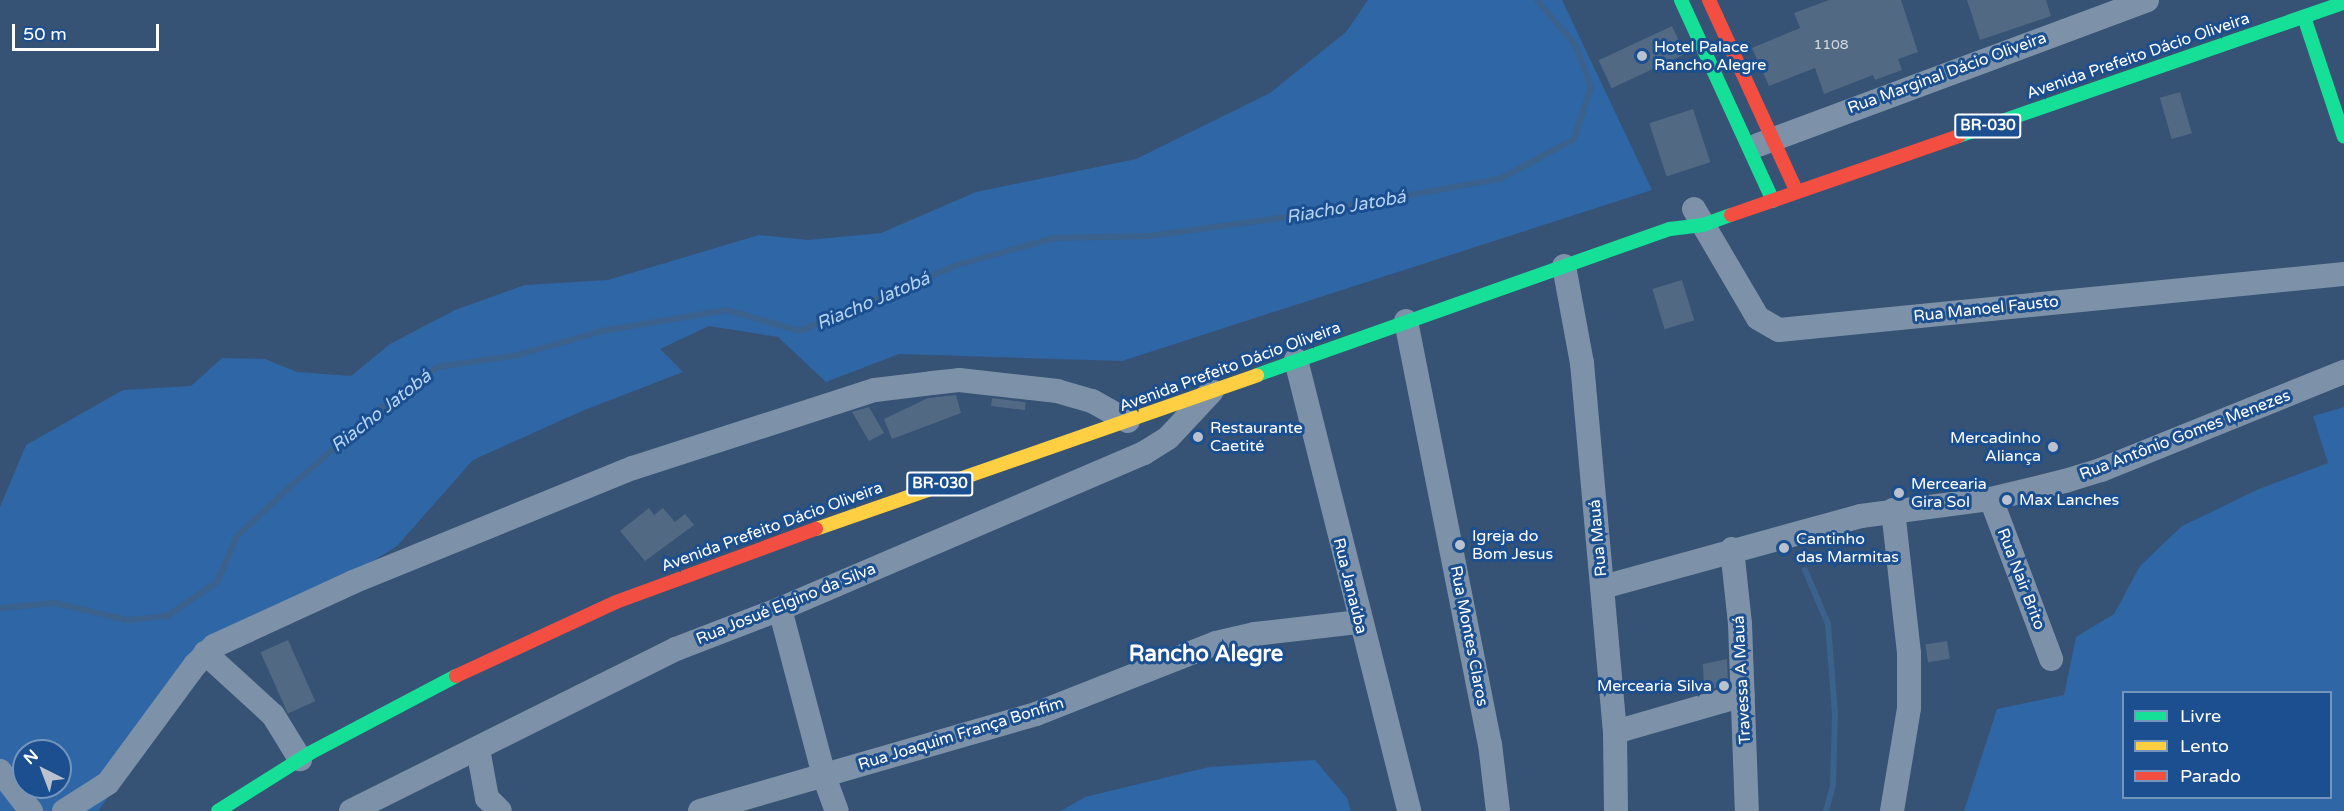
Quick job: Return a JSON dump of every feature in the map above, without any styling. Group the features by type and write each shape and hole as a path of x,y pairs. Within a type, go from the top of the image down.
{"main road":[{"path":"1681,0 1773,201"},
{"path":"1709,0 1771,140 1794,173 1797,192"},
{"name":"Avenida Prefeito Dácio Oliveira","path":"218,811 300,759 407,699 616,602 902,497 1128,421 1670,229 1701,213 1773,201 2344,3"},
{"path":"2304,17 2344,137"},
{"path":"1747,190 1794,173"}],"street":[{"name":"Rua Marginal Dácio Oliveira","path":"1749,148 2147,0"},
{"name":"Rua Manoel Fausto","path":"1701,213 1758,318 1779,330 2344,274"},
{"name":"Rua Mauá","path":"1564,266 1582,363 1615,732 1616,811"},
{"name":"Rua Montes Claros","path":"1406,321 1490,744 1498,811"},
{"name":"Rua Janaúba","path":"1296,360 1359,622 1409,811"},
{"name":"Rua Antônio Gomes Menezes","path":"1603,586 1732,549 1893,510 1991,499 2101,470 2344,372"},
{"path":"64,811 108,783 205,652 352,582 536,505 633,468 875,390 959,380 1057,391 1092,401 1128,421"},
{"name":"Rua Josué Elgino da Silva","path":"351,811 676,649 780,609 1144,453 1168,438 1213,389"},
{"name":"Rua Nair Brito","path":"1991,499 2051,658"},
{"path":"1892,811 1908,719 1909,653 1893,510"},
{"name":"Travessa A Mauá","path":"1732,549 1743,695 1747,811"},
{"path":"780,609 824,776 837,811"},
{"name":"Rua Joaquim França Bonfim","path":"700,811 1036,714 1216,643 1255,634 1359,622"},
{"path":"205,652 273,715 300,759"},
{"path":"1615,732 1743,695"},
{"path":"478,749 487,798 500,811"},
{"path":"0,771 31,811"}],"shaded area":[{"path":"1368,0 1562,0 1652,190 1122,361 899,354 826,382 778,337 709,326 660,349 683,372 582,411 473,460 397,546 200,669 98,811 0,811 0,507 26,445 123,390 191,386 222,358 265,359 297,372 351,376 390,344 455,310 525,285 608,280 759,235 808,240 881,233 976,192 1136,159 1270,93 1346,32"},
{"path":"2344,407 2344,811 1964,811 1997,709 2064,695 2076,637 2114,614 2140,566 2182,526 2259,489 2328,463 2313,416"},
{"path":"1315,760 1347,798 1351,811 1061,811 1085,797 1209,767"}],"building":[{"path":"1829,0 1901,0 1918,52 1898,59 1902,70 1875,80 1873,75 1824,94 1815,68 1769,86 1752,48 1800,28 1794,13"},
{"path":"1967,0 2046,0 2051,16 1980,40"},
{"path":"1672,26 1685,54 1612,88 1599,60"},
{"path":"2180,92 2192,133 2172,139 2160,98"},
{"path":"1693,109 1710,162 1667,176 1649,123"},
{"path":"1682,280 1694,320 1665,329 1652,289"},
{"path":"956,395 961,413 892,439 884,419 928,398"},
{"path":"992,398 1026,402 1025,410 991,406"},
{"path":"869,407 884,433 869,441 852,412"},
{"path":"649,508 654,515 663,508 675,522 685,514 694,525 645,561 620,531"},
{"path":"288,640 315,701 288,713 261,652"},
{"path":"1947,641 1950,659 1928,662 1925,644"},
{"path":"1727,659 1728,684 1704,691 1703,664"}],"waterway":[{"name":"Riacho Jatobá","path":"0,608 55,603 127,620 167,616 217,582 237,536 292,485 372,415 437,367 518,355 602,331 727,310 800,331 957,265 1054,238 1150,236 1280,218 1500,179 1574,139 1591,87 1576,46 1537,0"},
{"path":"1805,570 1828,624 1835,713 1833,785 1826,811"}],"traffic: fast":[{"path":"1681,0 1773,201"},
{"path":"1959,136 2344,3"},
{"path":"2304,17 2344,137"},
{"path":"1257,375 1670,229 1703,225 1731,215"},
{"path":"218,811 310,753 456,676"}],"traffic: slow":[{"path":"816,529 1257,375"}],"traffic: jam":[{"path":"1709,0 1797,192"},
{"path":"1731,215 1959,136"},
{"path":"456,676 616,602 816,529"}],"place":[{"name":"Hotel Palace Rancho Alegre","path":"1642,56"},
{"name":"Restaurante Caetité","path":"1198,437"},
{"name":"Mercadinho Aliança","path":"2053,447"},
{"name":"Mercearia Gira Sol","path":"1899,493"},
{"name":"Max Lanches","path":"2007,500"},
{"name":"Igreja do Bom Jesus","path":"1460,545"},
{"name":"Cantinho das Marmitas","path":"1784,548"},
{"name":"Mercearia Silva","path":"1724,686"}],"district":[{"name":"Rancho Alegre","path":"1206,655"}]}
